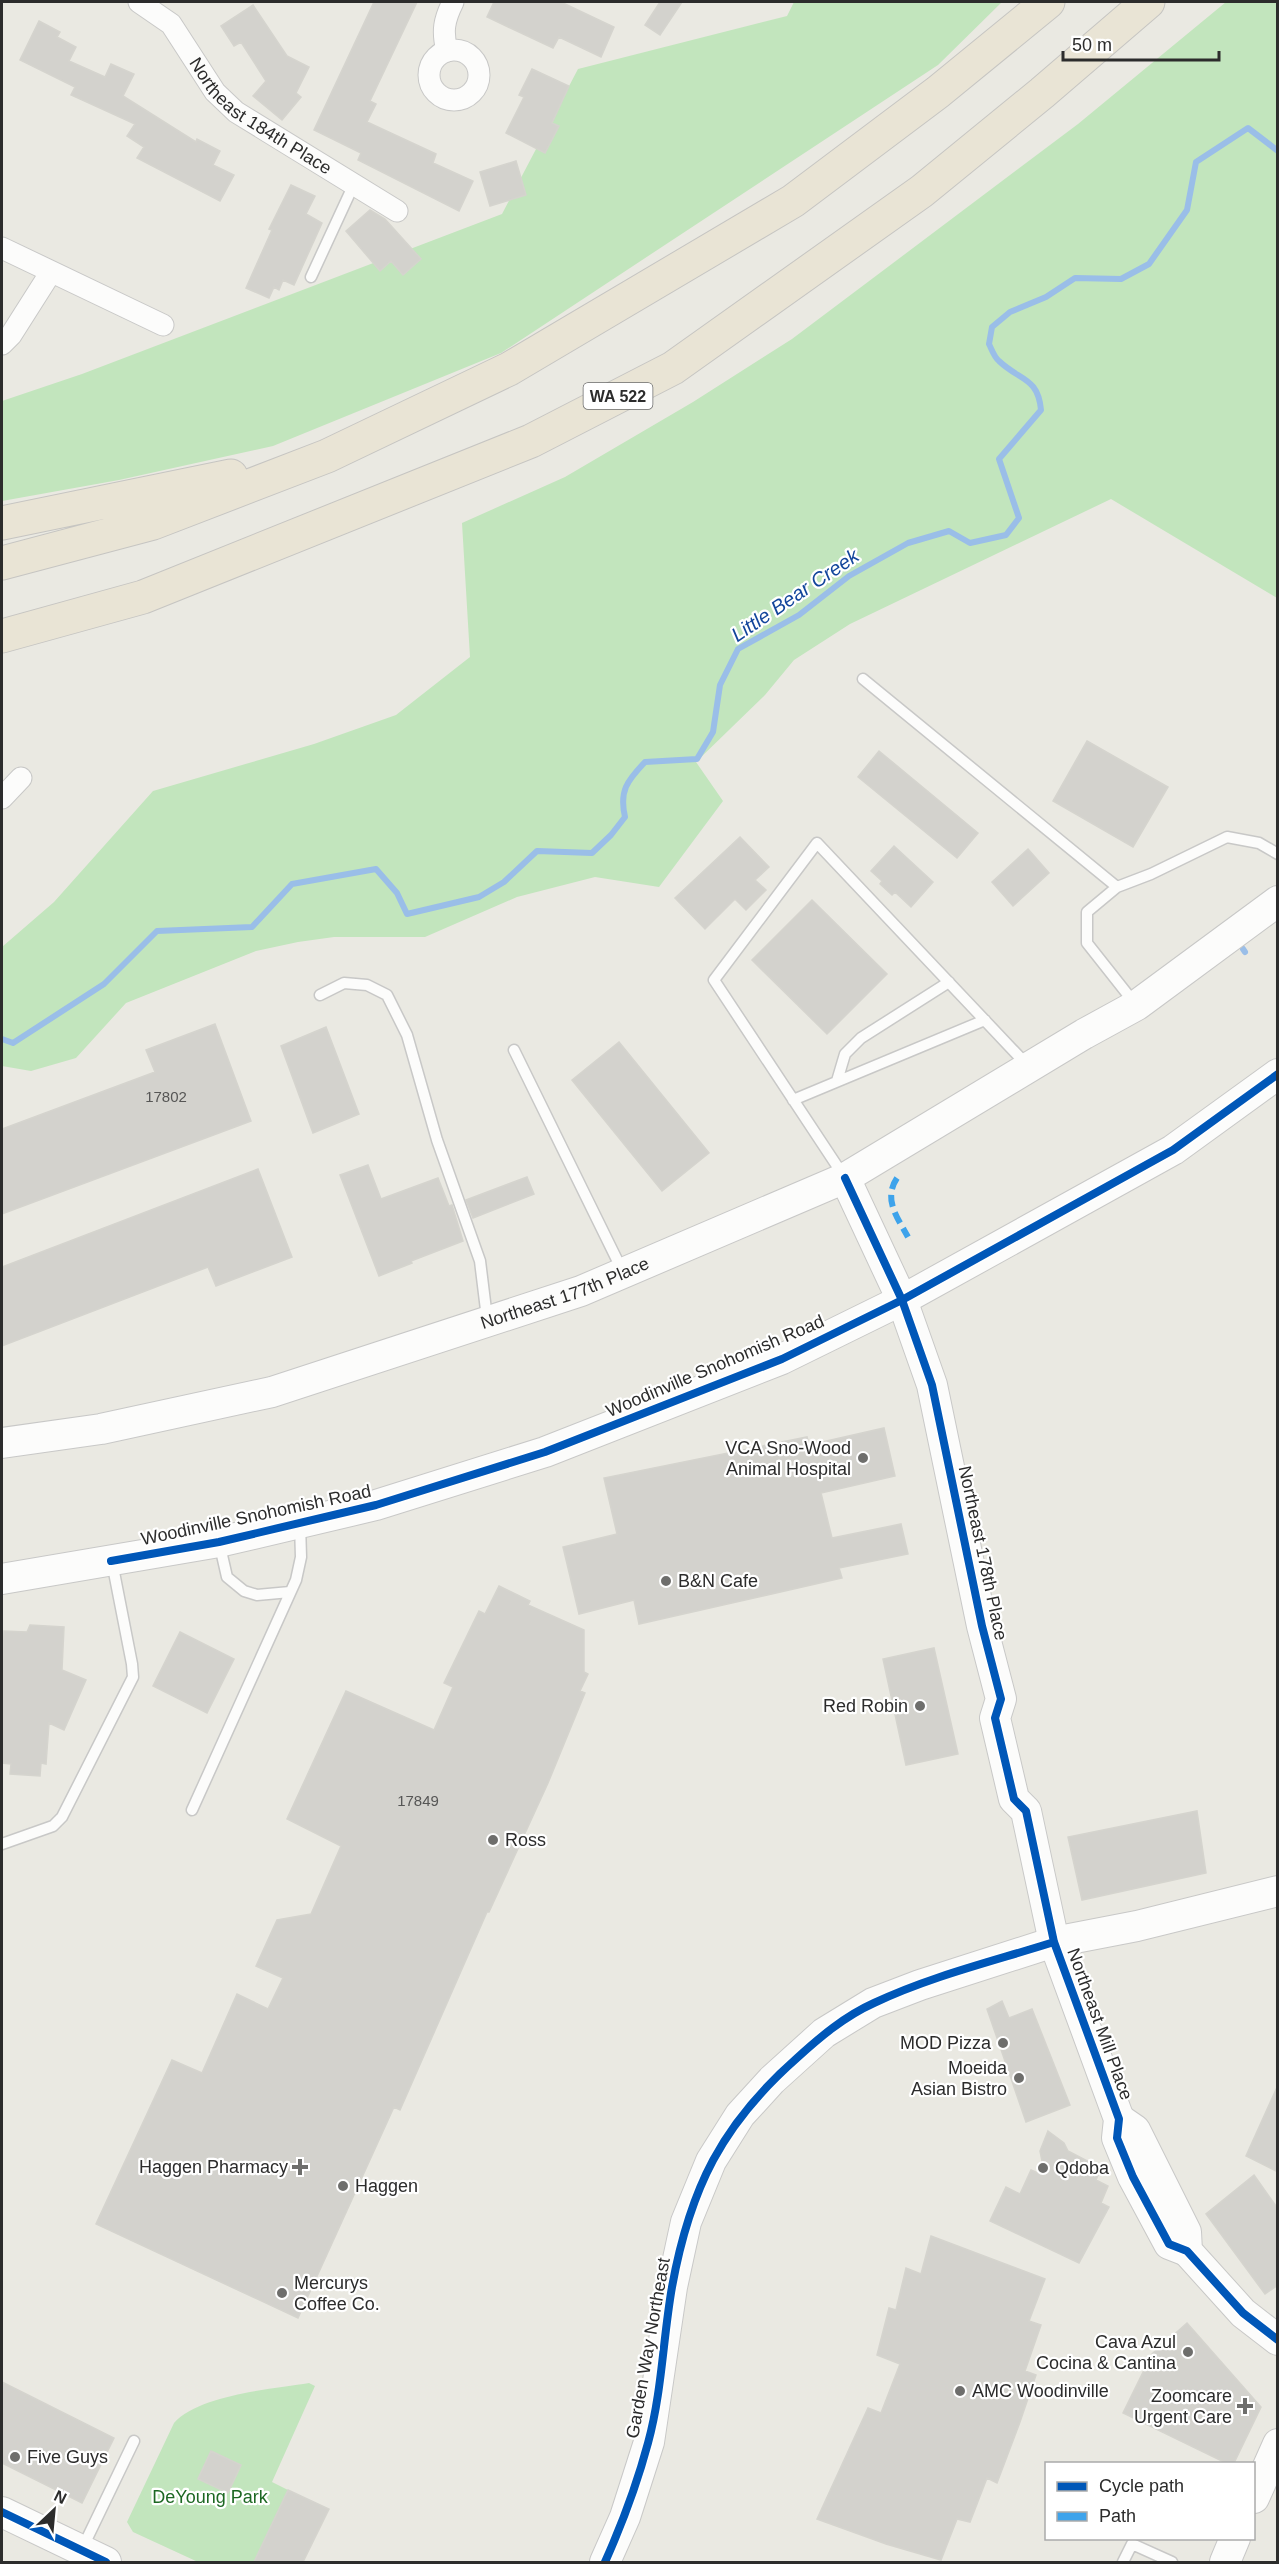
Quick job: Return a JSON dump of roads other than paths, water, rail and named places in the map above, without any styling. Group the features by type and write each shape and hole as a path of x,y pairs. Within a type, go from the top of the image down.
{"highway":[{"path":"2,563 153,523 327,456 509,369 793,201 938,92 1048,2"},
{"name":"WA 522","path":"2,636 143,597 531,441 673,368 922,191 1042,93 1148,2"},
{"path":"2,523 327,456"}],"street":[{"name":"Northeast 184th Place","path":"139,2 171,24 215,92 236,112 397,211"},
{"path":"447,51 443,34 444,20 453,2"},
{"path":"2,248 163,325"},
{"path":"2,344 11,334 51,272"},
{"path":"2,795 21,778"},
{"name":"Northeast 177th Place","path":"2,1443 102,1429 272,1392 581,1291 624,1273 845,1178 1084,1034 1137,1005 1278,901"},
{"name":"Woodinville Snohomish Road","path":"2,1579 219,1542 376,1505 545,1452 782,1359 902,1300 1173,1150 1278,1074"},
{"name":"Northeast 178th Place","path":"845,1178 902,1300 932,1385 975,1596 1001,1699 995,1718 1014,1799 1026,1811 1054,1942"},
{"name":"Garden Way Northeast","path":"606,2562 625,2517 648,2442 672,2287 686,2223 711,2161 740,2115 772,2080 824,2033 873,2003 920,1985 1054,1942 1137,1926 1278,1891"},
{"name":"Northeast Mill Place","path":"1054,1942 1119,2119 1117,2138 1133,2177 1169,2244 1187,2251 1243,2313 1278,2340"},
{"path":"1255,2496 1276,2451"},
{"path":"2,2512 94,2556"},
{"path":"1225,2562 1234,2540"}],"lane":[{"path":"311,277 354,184"},
{"path":"862,680 1117,887"},
{"path":"1137,1005 1087,943 1087,912 1117,887 1151,874 1227,837 1259,843 1278,854"},
{"path":"845,1178 714,980 817,843 1029,1067"},
{"path":"837,1081 845,1054 861,1038 949,982"},
{"path":"320,995 344,983 368,985 387,995 407,1035 437,1140 480,1261 488,1322"},
{"path":"793,1100 985,1020"},
{"path":"514,1050 624,1273"},
{"path":"192,1810 290,1592 301,1557 300,1524"},
{"path":"219,1542 227,1577 244,1591 257,1595 290,1592"},
{"path":"2,1844 53,1826 62,1817 133,1677 111,1561"},
{"path":"94,2556 134,2441"},
{"path":"1124,2562 1132,2544 1172,2562"}],"waterway":[{"name":"Little Bear Creek","path":"2,1039 13,1043 104,984 157,931 252,927 292,884 376,869 397,893 407,914 479,897 504,882 537,851 592,853 611,835 625,817 623,800 626,787 645,762 697,759 713,732 720,685 738,649 799,615 849,576 908,543 949,531 970,543 1006,535 1019,518 999,459 1041,410 1039,399 1032,385 994,355 989,344 992,327 1010,312 1046,297 1075,278 1121,279 1149,264 1187,210 1196,162 1248,128 1278,151"}],"place":[{"name":"VCA Sno-Wood Animal Hospital","path":"863,1458"},
{"name":"B&N Cafe","path":"666,1581"},
{"name":"Red Robin","path":"920,1706"},
{"name":"Ross","path":"493,1840"},
{"name":"MOD Pizza","path":"1003,2043"},
{"name":"Moeida Asian Bistro","path":"1019,2078"},
{"name":"Haggen Pharmacy","path":"300,2167"},
{"name":"Qdoba","path":"1043,2168"},
{"name":"Haggen","path":"343,2186"},
{"name":"Mercurys Coffee Co.","path":"282,2293"},
{"name":"Cava Azul Cocina & Cantina","path":"1188,2352"},
{"name":"AMC Woodinville","path":"960,2391"},
{"name":"Zoomcare Urgent Care","path":"1245,2406"},
{"name":"Five Guys","path":"15,2457"}],"park label":[{"name":"DeYoung Park","path":"210,2497"}]}
